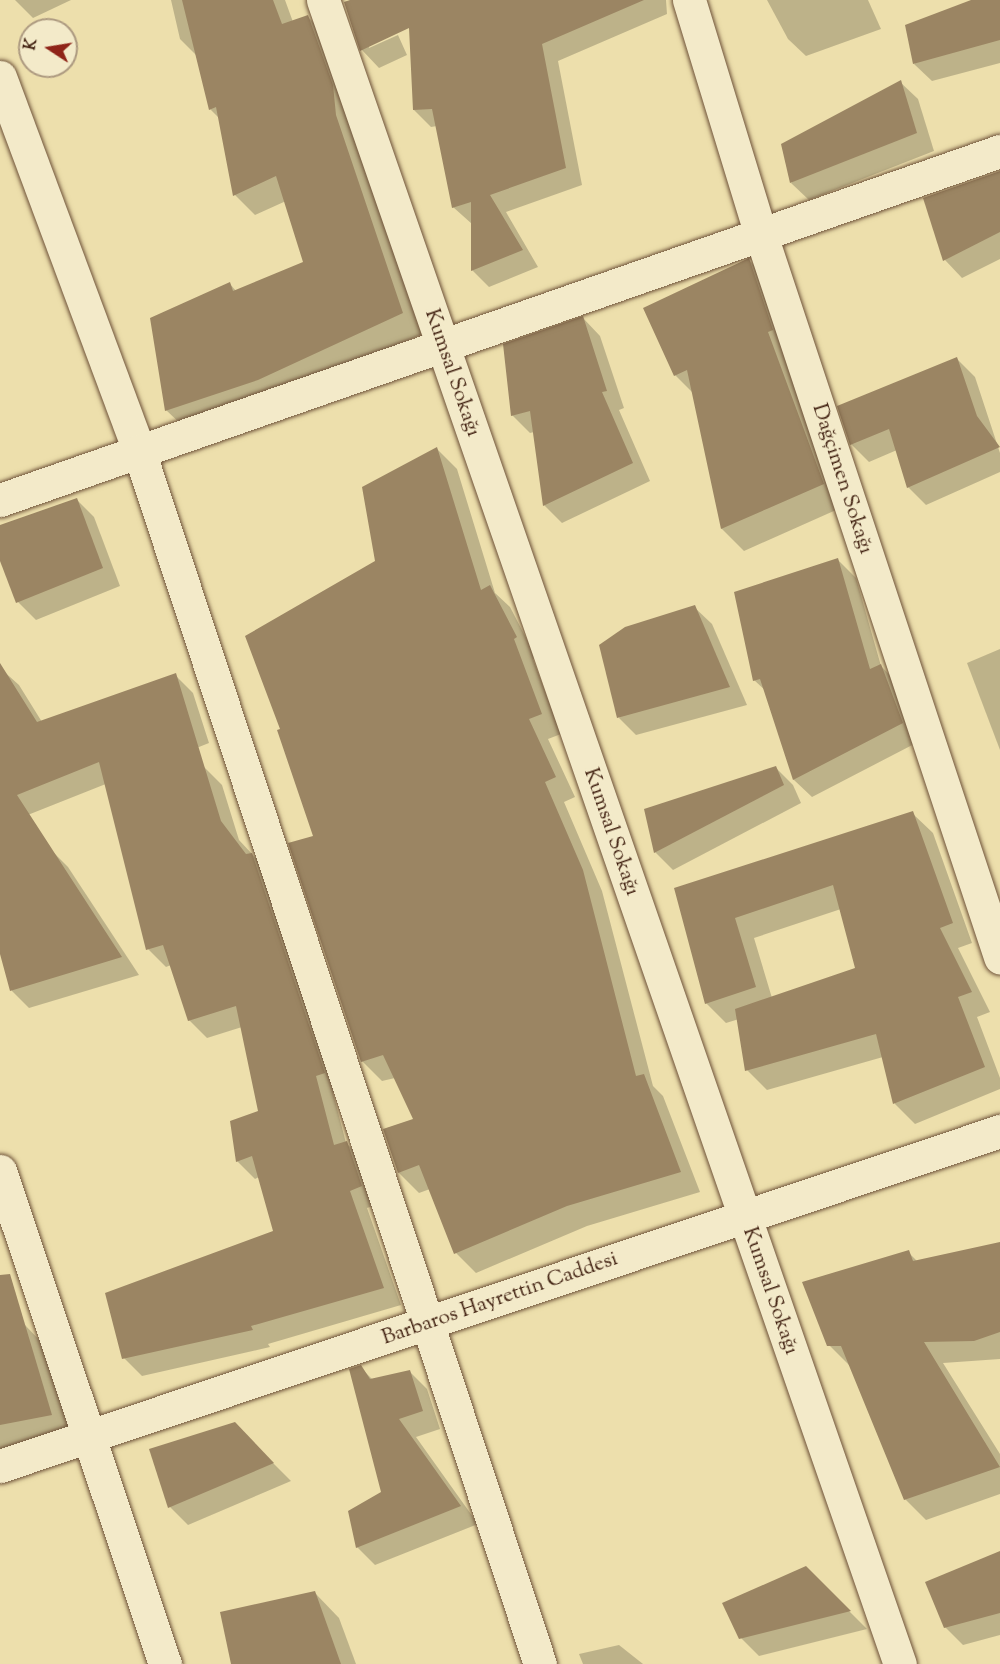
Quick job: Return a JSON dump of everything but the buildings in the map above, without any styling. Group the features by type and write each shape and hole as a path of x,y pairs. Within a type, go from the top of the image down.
{"street":[{"name":"Kumsal Sokağı","path":"324,0 900,1664"},
{"name":"Dağçimen Sokağı","path":"688,0 761,235 1000,957"},
{"path":"0,77 139,452 540,1664"},
{"path":"0,500 1000,151"},
{"name":"Barbaros Hayrettin Caddesi","path":"0,1466 1000,1131"},
{"path":"0,1171 165,1664"}]}
